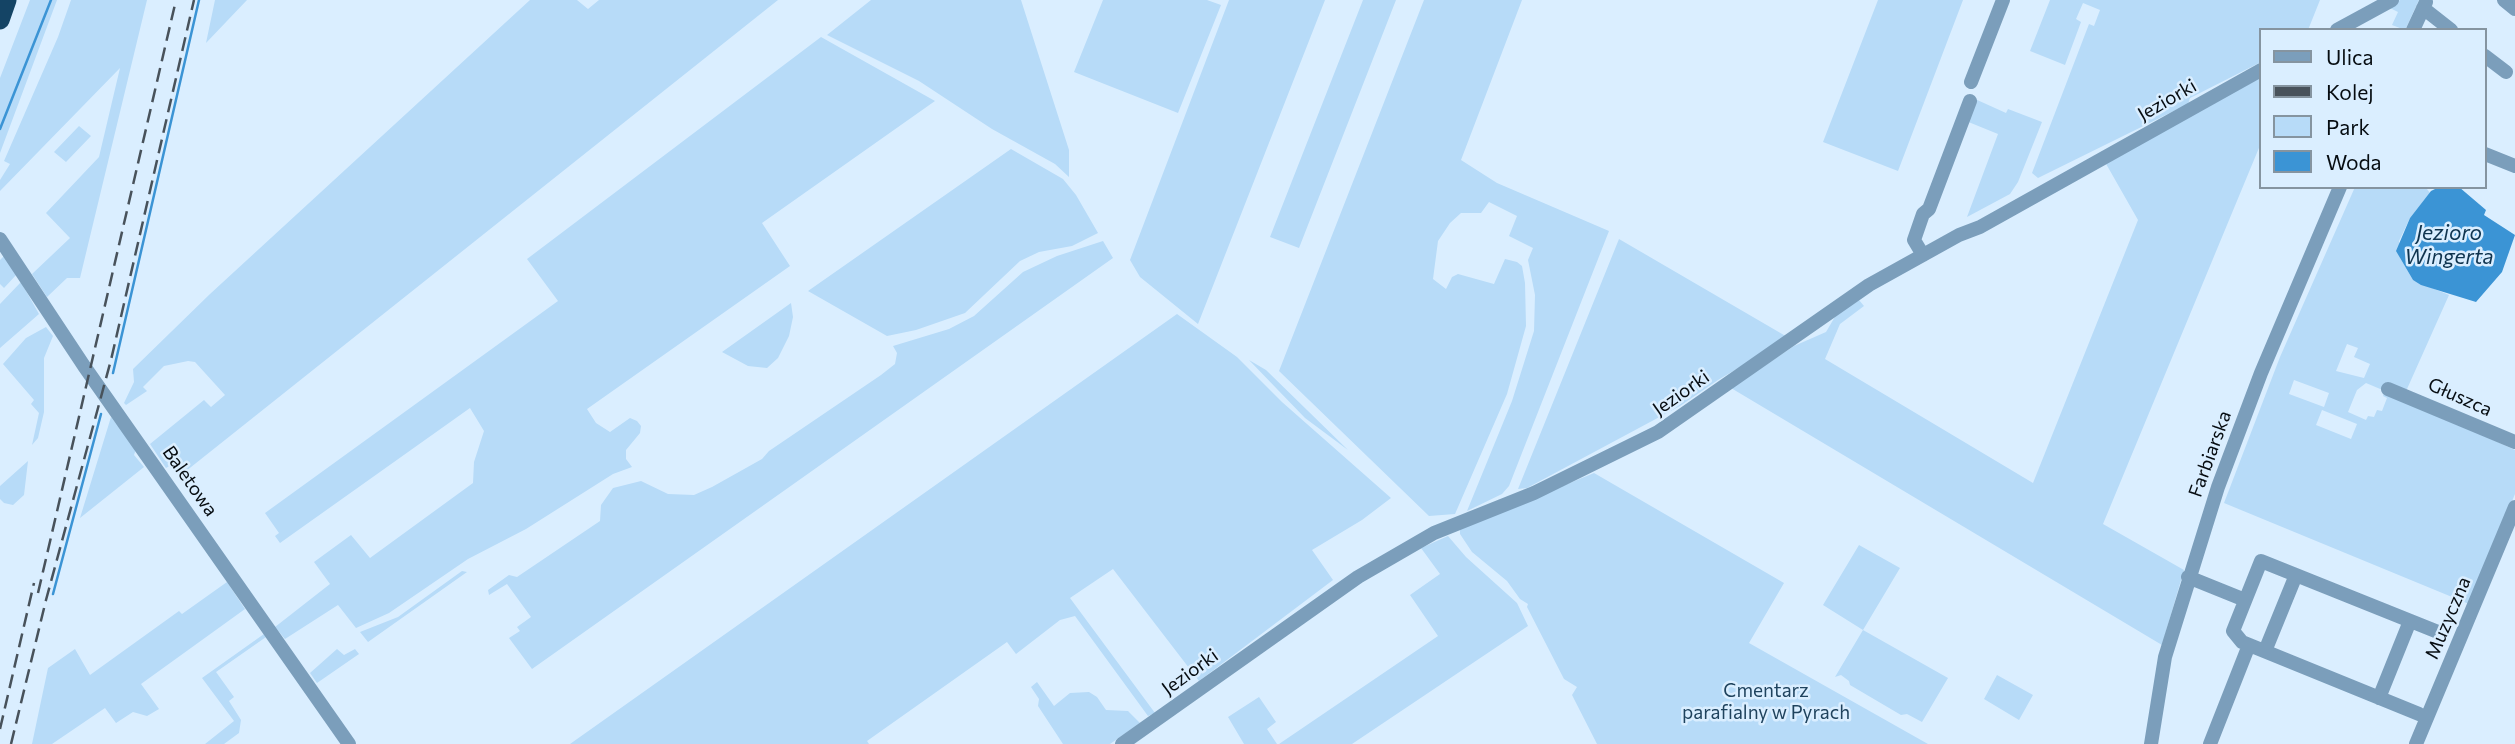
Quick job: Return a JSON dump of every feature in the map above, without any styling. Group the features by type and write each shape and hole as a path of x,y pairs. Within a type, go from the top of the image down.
{"highway":[{"path":"0,20 8,0"}],"street":[{"path":"1971,82 2003,0"},
{"path":"2341,28 2392,0"},
{"path":"2504,0 2515,9"},
{"path":"2414,28 2425,4 2449,28"},
{"path":"2487,58 2506,72"},
{"name":"Jeziorki","path":"1122,744 1358,577 1434,533 1534,493 1658,432 1856,293 2260,71"},
{"path":"1923,255 1914,240 1923,214 1929,209 1970,101"},
{"path":"2487,155 2515,166"},
{"name":"Farbiarska","path":"2151,744 2165,657 2188,577 2261,373 2339,189"},
{"name":"Baletowa","path":"0,239 84,366 349,744"},
{"name":"Głuszca","path":"2388,389 2515,442"},
{"name":"Muzyczna","path":"2416,744 2515,507"},
{"path":"2419,714 2249,645 2236,638 2233,631 2262,561 2438,632"},
{"path":"2265,651 2296,575"},
{"path":"2188,577 2245,600"},
{"path":"2379,698 2410,621"},
{"path":"2210,744 2249,645"}],"green space":[{"path":"30,0 57,0 0,153 0,78"},
{"path":"71,0 147,0 80,278 67,278 47,297 32,274 70,238 46,213 99,157 120,68 0,191 0,180 10,164 4,161 58,37"},
{"path":"215,0 247,0 206,43"},
{"path":"530,0 577,0 588,9 599,0 778,0 181,475 173,464 166,468 150,444 204,400 211,407 225,395 195,362 188,361 164,366 143,387 147,391 126,405 124,403 134,382 133,369 210,294"},
{"path":"871,0 1021,0 1069,150 1069,177 1055,164 992,129 919,81 827,35"},
{"path":"1103,0 1207,0 1221,5 1178,113 1074,72"},
{"path":"1229,0 1325,0 1198,324 1140,277 1130,260"},
{"path":"1363,0 1396,0 1299,248 1270,237"},
{"path":"1424,0 1522,0 1461,160 1497,183 1609,231 1509,486 1502,494 1467,511 1512,401 1534,331 1535,295 1528,260 1533,248 1509,236 1517,216 1489,202 1481,213 1461,213 1450,223 1438,241 1433,279 1446,289 1452,277 1458,274 1494,284 1505,259 1522,266 1526,326 1507,394 1455,514 1429,516 1279,371"},
{"path":"1878,0 1963,0 1898,171 1823,142"},
{"path":"2050,0 2320,0 2309,28 2260,28 2260,63 2190,98 2188,104 2038,178 2032,173 2089,24 2094,26 2100,10 2083,3 2076,19 2081,22 2065,65 2030,51"},
{"path":"2400,0 2419,0 2406,28 2392,25 2398,12 2388,7"},
{"path":"821,37 935,101 762,223 790,266 587,409 596,423 610,432 630,418 641,426 640,433 626,450 626,459 632,467 613,474 526,529 468,559 389,613 356,628 338,605 285,639 275,627 330,584 314,562 351,535 370,558 473,483 474,462 484,431 470,408 280,543 275,536 279,533 265,513 558,301 527,259"},
{"path":"2260,77 2260,145 2103,524 2184,570 2162,645 1731,388 1794,346 1826,332 1836,315 1859,300 1864,306 1840,324 1825,359 2033,483 2138,220 2105,162"},
{"path":"1975,99 2006,113 2008,109 2042,122 2018,182 2010,194 1967,217 1998,134 1966,121"},
{"path":"79,126 91,136 66,162 54,152"},
{"path":"1011,149 1063,179 1076,195 1098,233 1072,246 1039,252 1020,261 965,313 916,330 887,336 808,291"},
{"path":"2354,189 2427,189 2430,193 2410,218 2399,241 2400,258 2413,280 2449,295 2407,389 2387,391 2515,450 2515,494 2469,604 2224,503 2280,357","holes":["2347,344 2358,348 2354,357 2370,364 2364,378 2336,371","2294,380 2329,393 2324,407 2289,394","2366,383 2385,391 2383,396 2387,398 2382,411 2377,410 2374,417 2368,416 2366,420 2348,412 2357,390","2322,410 2357,424 2351,439 2316,425"]},
{"path":"1619,239 1789,338 1680,406 1527,488 1518,489"},
{"path":"1103,241 1113,258 532,669 509,638 520,631 517,627 531,617 507,584 489,595 488,590 509,575 517,577 600,521 601,505 613,488 641,481 668,494 694,495 712,487 762,459 769,451 881,375 895,364 897,353 893,346 949,329 974,316 1023,272 1057,256"},
{"path":"4,256 17,274 4,288 0,284 0,260"},
{"path":"21,282 39,314 0,348 0,304"},
{"path":"791,303 793,317 789,336 778,358 767,368 748,366 722,352"},
{"path":"1177,314 1237,357 1282,402 1391,498 1362,520 1312,550 1333,580 1199,681 1113,569 1070,598 1155,713 1148,716 1075,616 1060,620 1016,654 1007,642 867,741 869,744 570,744"},
{"path":"46,327 53,336 44,358 44,412 38,438 32,445 39,413 31,404 34,400 3,364 26,338"},
{"path":"1249,360 1266,370 1348,450 1305,418"},
{"path":"111,417 136,449 134,455 144,467 80,518"},
{"path":"28,461 24,495 13,505 4,503 0,499 0,486"},
{"name":"Cmentarz parafialny w Pyrach","path":"1594,473 1784,583 1749,643 1928,744 1597,744 1572,695 1577,687 1564,679 1527,607 1528,604 1520,599 1507,581 1472,552 1460,534 1460,528"},
{"path":"1448,536 1466,557 1517,603 1528,626 1352,744 1279,744 1438,636 1410,595 1440,574 1421,548"},
{"path":"1859,545 1900,568 1863,630 1823,605"},
{"path":"462,571 467,572 368,642 360,632 398,617"},
{"path":"227,582 245,609 141,684 159,709 147,716 133,712 116,723 105,708 52,744 32,744 48,668 75,649 90,675 179,611 182,614"},
{"path":"1863,630 1948,678 1922,722 1907,714 1901,715 1850,685 1841,675 1835,677"},
{"path":"264,634 266,637 216,672 234,697 229,701 241,720 239,733 224,744 205,744 234,721 202,678"},
{"path":"337,649 344,655 355,649 359,654 317,683 310,673"},
{"path":"1997,675 2033,695 2019,720 1984,699"},
{"path":"1037,682 1054,706 1070,693 1089,692 1097,697 1106,710 1128,711 1140,723 1110,744 1063,744 1038,706 1039,699 1031,687"},
{"path":"1259,697 1276,722 1267,729 1277,744 1244,744 1228,717"}],"water":[{"name":"Jezioro Wingerta","path":"2461,189 2486,210 2484,215 2515,235 2502,272 2476,302 2413,280 2396,251 2410,218 2431,191"}],"waterway":[{"path":"0,129 51,0"},
{"path":"113,373 199,0"},
{"path":"53,594 101,414"}],"railway":[{"path":"38,593 176,0"},
{"path":"11,744 46,600 111,360 194,0"},
{"path":"0,729 34,583"}]}
